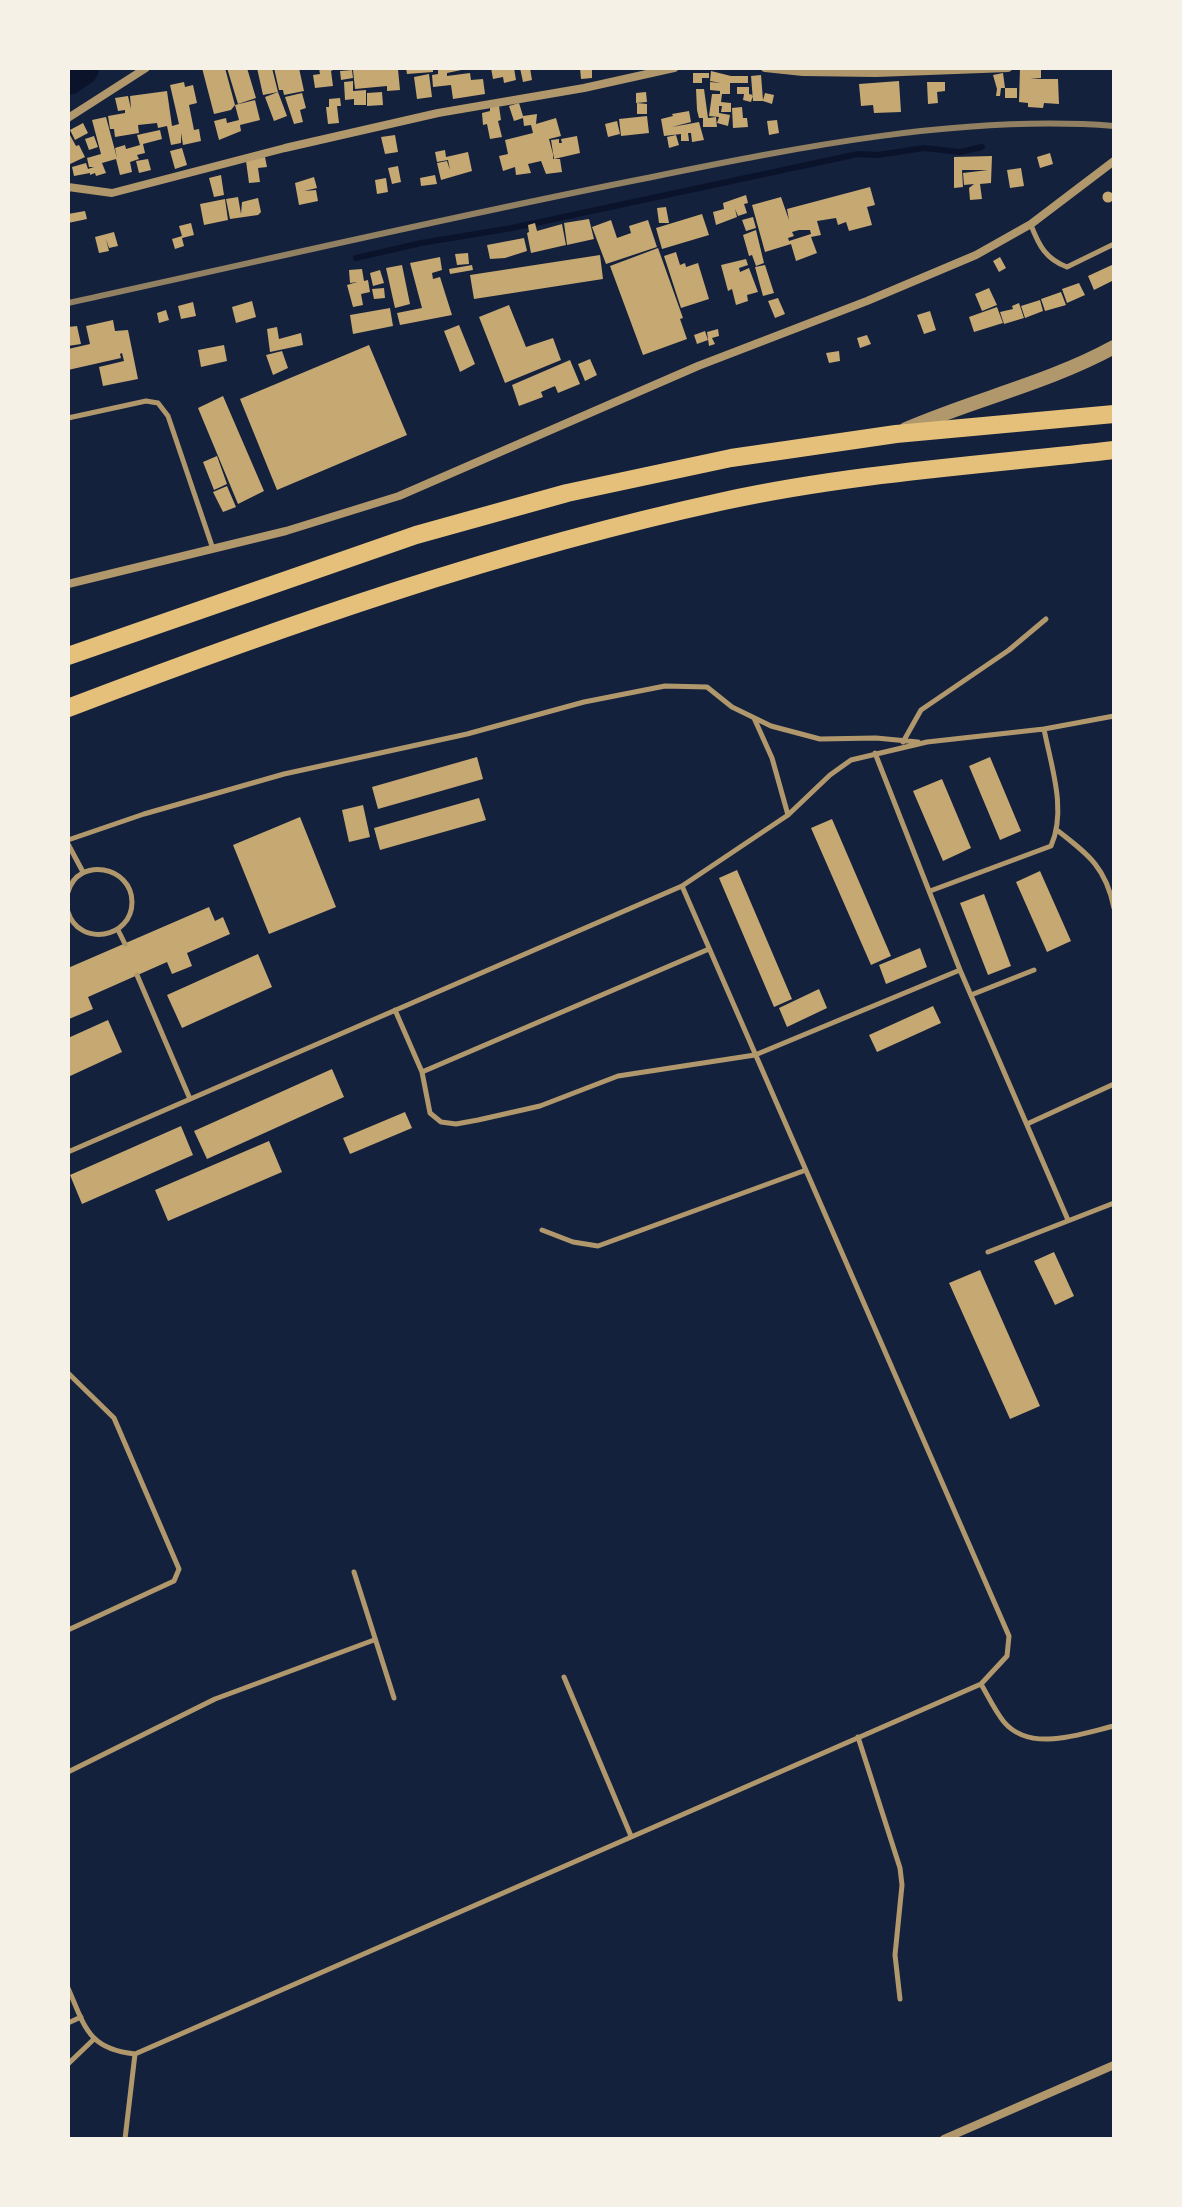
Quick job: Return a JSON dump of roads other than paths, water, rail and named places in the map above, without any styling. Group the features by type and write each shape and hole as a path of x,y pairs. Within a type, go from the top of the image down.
{"highway":[{"path":"68,656 416,535 567,493 731,458 896,434 1114,414"},
{"path":"68,708 245,640 431,578 590,533 727,500 915,469 1111,451"}],"street":[{"path":"68,118 146,68"},
{"path":"68,187 112,193 285,148 438,113 584,88 674,68"},
{"path":"765,68 876,73 1008,68"},
{"path":"68,584 213,550 399,496 698,366 976,255 1031,224 1114,161"},
{"path":"896,434 942,413 1063,372 1114,347"},
{"path":"944,2139 1114,2065"}],"lane":[{"path":"1031,224 1039,246 1054,262 1067,267 1114,244"},
{"path":"68,418 146,401 158,403 168,416 213,550"},
{"path":"903,742 921,710 1009,650 1046,619"},
{"path":"83,872 68,842 144,814 284,774 467,734 584,702 665,686 707,687 732,707 771,726 820,739 876,738 927,742"},
{"path":"68,1152 682,886 788,815 830,775 851,760 927,742 1044,729 1114,716"},
{"path":"754,718 772,758 788,815"},
{"path":"930,891 1051,846 1058,831 1060,815 1044,729"},
{"path":"875,753 960,970 1068,1220"},
{"path":"1058,831 1100,867 1110,888 1114,908"},
{"path":"68,892 70,885 83,872 97,868 111,871 123,879 131,891 133,905 128,919 118,930 101,936 84,933 70,920 68,912"},
{"path":"68,1988 87,2031 94,2039 112,2051 135,2054 981,1684 1007,1656 1009,1636 682,886"},
{"path":"118,930 125,944"},
{"path":"422,1072 709,949"},
{"path":"395,1010 422,1072 430,1113 441,1122 456,1124 540,1106 618,1076 755,1055 960,970"},
{"path":"971,995 1034,970"},
{"path":"137,975 190,1099"},
{"path":"1027,1124 1114,1084"},
{"path":"542,1230 573,1242 598,1246 806,1170"},
{"path":"988,1252 1114,1203"},
{"path":"68,1373 114,1418 179,1569 174,1581 68,1630"},
{"path":"354,1572 394,1698"},
{"path":"68,1772 215,1699 374,1640"},
{"path":"564,1677 631,1836"},
{"path":"981,1684 1005,1723 1019,1734 1059,1738 1114,1726"},
{"path":"858,1737 900,1868 902,1885 895,1955 900,1999"},
{"path":"68,2023 81,2017"},
{"path":"68,2064 94,2039"},
{"path":"125,2139 135,2054"}],"waterway":[{"path":"68,77 81,68"},
{"path":"356,258 858,154 877,155 924,148 960,152 982,147"}],"railway":[{"path":"68,303 502,208 820,145 938,129 998,125 1114,126"}]}
